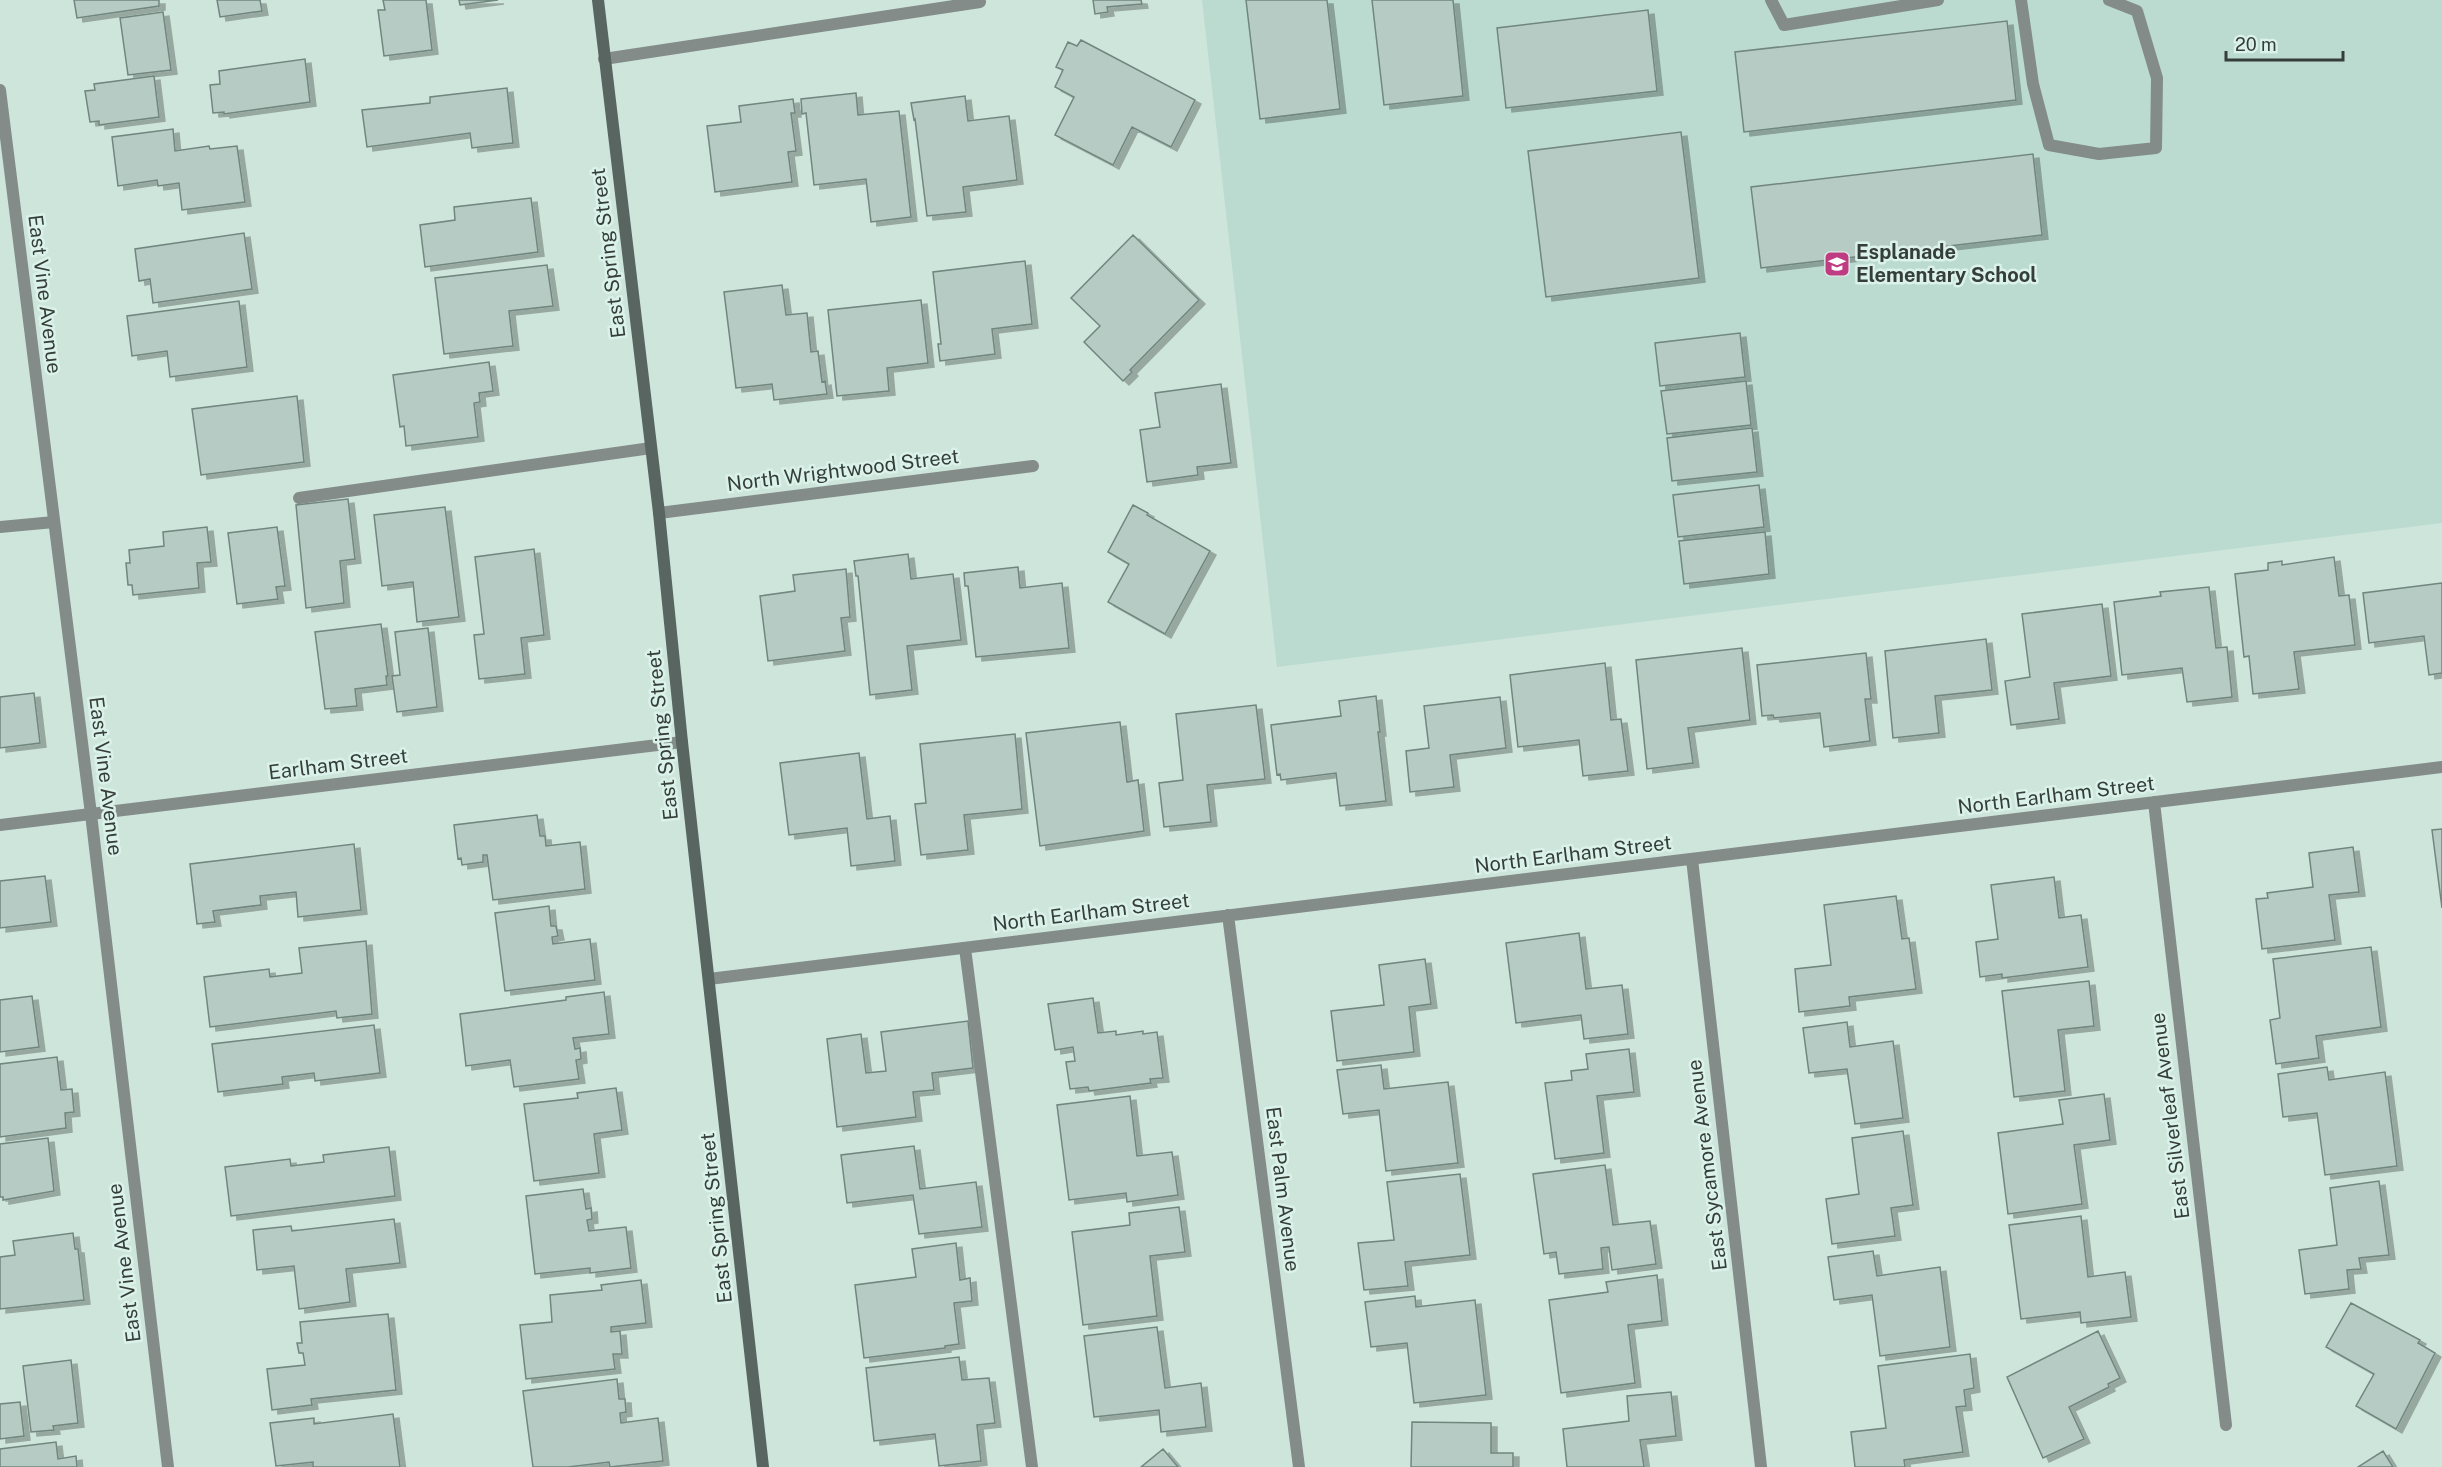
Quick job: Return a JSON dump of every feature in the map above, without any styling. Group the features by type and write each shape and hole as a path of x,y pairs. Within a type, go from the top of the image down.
{"street":[{"name":"East Spring Street","path":"598,0 659,513 682,742 763,1467"},
{"path":"1771,0 1784,25 1938,0"},
{"path":"2021,0 2033,84 2049,145 2099,154 2156,148 2157,78 2137,10 2109,0"},
{"path":"604,59 980,2"},
{"name":"East Vine Avenue","path":"0,90 91,814 168,1467"},
{"path":"299,498 651,448"},
{"name":"North Wrightwood Street","path":"659,513 1033,466"},
{"path":"0,527 54,522"},
{"name":"Earlham Street","path":"0,825 682,742"},
{"name":"North Earlham Street","path":"709,979 2442,767"},
{"name":"East Silverleaf Avenue","path":"2154,802 2226,1425"},
{"name":"East Sycamore Avenue","path":"1692,859 1761,1467"},
{"name":"East Palm Avenue","path":"1228,915 1299,1467"},
{"path":"964,948 1032,1467"}],"shaded area":[{"name":"Esplanade Elementary School","path":"1202,0 2442,0 2442,523 1277,667"}],"building":[{"path":"74,0 159,0 159,6 77,18"},
{"path":"217,0 260,0 262,11 220,17"},
{"path":"383,0 426,0 432,50 384,56 378,10 385,10"},
{"path":"459,0 498,0 460,5"},
{"path":"1093,0 1141,0 1142,4 1107,7 1108,12 1095,14"},
{"path":"1246,0 1327,0 1340,109 1260,119"},
{"path":"1372,0 1453,0 1463,96 1384,105"},
{"path":"1648,10 1657,91 1506,108 1497,28"},
{"path":"163,12 171,70 128,75 120,18"},
{"path":"2007,21 2016,100 1744,132 1735,52"},
{"path":"1081,40 1195,100 1171,147 1132,127 1113,165 1055,135 1074,97 1055,87 1063,70 1056,67 1068,42 1077,46"},
{"path":"305,59 310,102 224,114 224,112 213,113 210,85 220,84 219,71"},
{"path":"154,76 159,117 99,125 99,121 90,122 85,91 95,90 94,84"},
{"path":"507,88 513,143 472,148 470,133 367,147 362,110 430,103 430,97"},
{"path":"856,93 858,115 899,111 911,217 871,222 866,179 814,185 806,113 802,114 801,99"},
{"path":"965,96 968,121 1009,116 1017,180 963,187 966,212 927,216 911,103"},
{"path":"793,99 795,113 791,113 796,151 788,152 792,182 715,192 707,126 741,122 739,106"},
{"path":"173,129 175,151 209,146 210,149 237,146 245,202 182,210 179,183 158,186 157,180 118,186 112,137"},
{"path":"1681,132 1699,278 1546,297 1528,151"},
{"path":"2033,154 2042,235 1761,268 1751,187"},
{"path":"531,198 538,252 425,267 420,225 455,220 454,207"},
{"path":"244,233 252,289 153,303 150,279 139,281 135,249"},
{"path":"1133,235 1199,300 1130,370 1132,372 1123,381 1084,342 1100,326 1071,298"},
{"path":"1025,261 1032,324 992,329 995,354 940,361 938,344 941,344 933,272"},
{"path":"547,265 553,306 509,311 513,346 444,354 435,278"},
{"path":"782,285 786,315 807,313 811,352 818,351 822,382 825,381 827,394 774,400 772,384 736,388 724,292"},
{"path":"921,300 928,363 887,368 889,391 837,396 828,310"},
{"path":"239,301 247,367 170,377 167,351 132,356 127,316"},
{"path":"1740,333 1745,377 1660,386 1655,343"},
{"path":"489,362 493,391 479,393 480,402 474,403 478,437 406,446 404,426 400,427 393,375"},
{"path":"1746,381 1751,425 1667,434 1661,391"},
{"path":"1221,384 1231,463 1197,467 1198,475 1147,482 1140,430 1160,427 1155,393"},
{"path":"297,396 304,462 201,475 192,409"},
{"path":"1752,428 1757,472 1672,481 1667,438"},
{"path":"1759,485 1764,527 1678,537 1673,495"},
{"path":"348,499 355,559 340,561 344,603 306,608 296,505"},
{"path":"1133,505 1210,551 1165,634 1108,602 1129,564 1108,552"},
{"path":"445,507 459,617 417,622 413,582 382,586 374,515"},
{"path":"207,527 211,562 197,563 199,588 133,595 132,585 128,585 126,563 130,563 129,550 164,546 163,532"},
{"path":"277,527 285,586 276,587 278,599 237,604 228,533"},
{"path":"1765,532 1769,574 1684,584 1679,541"},
{"path":"534,549 544,635 521,638 525,674 479,679 474,635 484,634 475,557"},
{"path":"908,554 911,579 953,574 961,640 907,646 912,690 870,695 858,576 856,576 854,561"},
{"path":"2334,557 2339,596 2349,595 2355,645 2294,652 2299,689 2253,694 2249,656 2244,657 2235,574 2268,570 2268,563 2282,561 2282,565"},
{"path":"1018,567 1020,588 1062,583 1069,648 976,657 968,586 965,586 964,573"},
{"path":"846,569 850,617 841,618 845,651 768,661 760,596 795,591 793,575"},
{"path":"2442,583 2442,673 2429,675 2424,636 2369,643 2363,593"},
{"path":"2209,587 2216,648 2227,647 2232,697 2187,702 2182,668 2122,675 2114,602 2161,596 2160,592"},
{"path":"2102,604 2111,676 2054,683 2059,719 2011,725 2005,681 2030,677 2022,614"},
{"path":"381,624 388,676 386,676 387,685 355,689 357,706 325,709 315,632"},
{"path":"428,628 437,707 397,712 392,676 400,675 395,632"},
{"path":"1986,639 1992,690 1935,696 1939,733 1893,738 1885,651"},
{"path":"1742,648 1750,720 1688,728 1693,763 1647,769 1636,660"},
{"path":"1866,653 1871,699 1865,699 1870,741 1824,747 1820,713 1774,718 1773,715 1762,716 1757,665"},
{"path":"1605,663 1611,720 1621,719 1628,771 1583,776 1579,740 1518,747 1510,675"},
{"path":"34,693 40,743 0,748 0,697"},
{"path":"1376,696 1386,801 1340,806 1336,773 1281,780 1280,774 1277,775 1271,725 1341,716 1339,701"},
{"path":"1500,697 1506,748 1450,755 1454,787 1410,792 1406,751 1429,748 1424,706"},
{"path":"1256,705 1265,779 1207,785 1211,822 1164,827 1159,783 1183,780 1176,714"},
{"path":"1120,722 1127,782 1138,780 1144,831 1040,846 1026,733"},
{"path":"1015,734 1022,809 964,815 968,850 921,855 915,804 926,803 920,744"},
{"path":"859,753 867,819 890,816 895,861 851,866 847,828 789,835 780,763"},
{"path":"537,815 540,836 545,836 546,846 580,842 585,889 493,900 487,855 483,855 483,862 462,865 461,858 458,859 454,825"},
{"path":"2442,829 2442,908 2432,830"},
{"path":"354,844 361,910 298,917 296,892 260,896 261,905 213,911 215,922 197,924 190,864"},
{"path":"2353,847 2359,892 2329,895 2335,940 2262,949 2256,899 2268,898 2267,893 2313,887 2309,853"},
{"path":"45,876 51,922 0,928 0,881"},
{"path":"2054,877 2059,918 2081,915 2088,967 2002,978 2002,974 1980,977 1976,942 1998,939 1991,885"},
{"path":"1896,896 1902,939 1909,938 1916,989 1849,997 1850,1006 1799,1012 1795,969 1831,965 1824,905"},
{"path":"549,906 551,926 556,926 558,936 552,937 553,944 590,939 595,980 505,991 495,913"},
{"path":"1579,933 1586,989 1622,985 1628,1034 1584,1039 1581,1015 1516,1023 1506,943"},
{"path":"366,941 372,1014 337,1018 336,1011 210,1027 204,977 269,969 270,977 302,973 299,948"},
{"path":"2371,947 2381,1027 2316,1036 2319,1058 2276,1064 2270,1020 2280,1018 2273,959"},
{"path":"1425,959 1431,1004 1409,1007 1414,1052 1337,1061 1331,1011 1384,1005 1379,965"},
{"path":"2089,981 2094,1026 2058,1030 2065,1091 2014,1097 2002,991"},
{"path":"604,992 609,1034 573,1038 575,1049 580,1048 581,1059 576,1060 579,1079 514,1087 510,1060 466,1066 460,1014 566,1000 566,997"},
{"path":"32,996 39,1047 0,1052 0,1000"},
{"path":"1093,998 1098,1033 1116,1031 1116,1035 1143,1031 1143,1034 1157,1032 1163,1078 1150,1079 1151,1083 1089,1091 1088,1087 1070,1089 1066,1062 1075,1061 1073,1047 1055,1050 1048,1004"},
{"path":"968,1021 973,1068 932,1073 934,1090 913,1092 916,1117 837,1127 827,1039 861,1034 866,1073 886,1071 881,1032"},
{"path":"1847,1022 1850,1047 1893,1041 1903,1118 1855,1124 1847,1069 1809,1073 1803,1028"},
{"path":"374,1025 380,1073 315,1081 314,1073 282,1077 283,1084 218,1092 212,1044"},
{"path":"1629,1049 1634,1092 1597,1096 1604,1153 1555,1159 1545,1083 1572,1080 1571,1071 1588,1069 1586,1054"},
{"path":"57,1057 61,1090 72,1089 74,1112 65,1113 66,1128 0,1137 0,1064"},
{"path":"1381,1065 1384,1089 1448,1082 1458,1163 1386,1171 1379,1110 1343,1114 1337,1070"},
{"path":"2327,1067 2329,1080 2385,1072 2397,1166 2325,1175 2317,1113 2283,1117 2278,1074"},
{"path":"616,1088 622,1130 594,1134 599,1173 534,1181 524,1104 578,1098 577,1093"},
{"path":"2104,1094 2110,1140 2074,1145 2082,1204 2008,1214 1998,1133 2063,1124 2059,1100"},
{"path":"1130,1096 1137,1156 1172,1152 1178,1195 1127,1202 1126,1193 1069,1200 1057,1105"},
{"path":"1903,1131 1913,1205 1891,1208 1895,1236 1832,1244 1826,1199 1859,1194 1852,1138"},
{"path":"48,1138 54,1191 3,1200 3,1197 0,1197 0,1144"},
{"path":"914,1146 920,1189 976,1182 982,1227 919,1234 913,1195 847,1203 841,1155"},
{"path":"389,1147 395,1196 231,1216 225,1167 290,1159 291,1166 324,1162 323,1155"},
{"path":"1605,1165 1613,1225 1650,1221 1656,1264 1612,1270 1609,1247 1601,1248 1603,1269 1559,1274 1556,1252 1544,1254 1533,1174"},
{"path":"1460,1174 1470,1255 1405,1262 1408,1286 1364,1290 1358,1243 1394,1240 1387,1182"},
{"path":"2379,1181 2389,1255 2359,1258 2361,1269 2347,1270 2349,1289 2305,1294 2299,1250 2337,1245 2330,1188"},
{"path":"583,1189 586,1209 591,1208 592,1219 587,1220 589,1231 626,1227 631,1268 590,1273 590,1268 535,1274 526,1196"},
{"path":"1179,1207 1185,1252 1150,1256 1157,1316 1083,1325 1072,1232 1130,1225 1129,1213"},
{"path":"2081,1216 2088,1277 2125,1272 2131,1317 2081,1323 2080,1312 2021,1319 2009,1225"},
{"path":"394,1219 400,1263 346,1269 350,1302 299,1309 294,1266 257,1270 253,1230 291,1226 292,1231"},
{"path":"73,1233 75,1249 78,1249 84,1300 0,1309 0,1257 15,1255 13,1241"},
{"path":"956,1243 960,1280 970,1278 972,1301 954,1303 959,1344 945,1346 945,1348 864,1358 855,1285 916,1277 912,1249"},
{"path":"1873,1251 1877,1276 1940,1267 1950,1347 1880,1356 1872,1295 1834,1300 1828,1257"},
{"path":"1657,1275 1662,1321 1628,1325 1635,1383 1561,1393 1549,1300 1608,1292 1606,1282"},
{"path":"641,1280 646,1323 611,1327 611,1332 620,1331 622,1354 613,1354 615,1369 526,1379 520,1325 552,1322 550,1295 602,1290 601,1285"},
{"path":"1415,1296 1416,1307 1475,1300 1486,1395 1414,1403 1407,1343 1371,1347 1365,1302"},
{"path":"2351,1303 2420,1340 2418,1343 2435,1353 2396,1429 2356,1406 2374,1374 2326,1347"},
{"path":"388,1314 396,1390 311,1399 312,1405 272,1410 267,1369 305,1365 303,1353 299,1353 297,1343 302,1343 300,1322"},
{"path":"1157,1327 1165,1388 1201,1383 1206,1427 1161,1432 1159,1410 1094,1417 1084,1336"},
{"path":"2098,1331 2120,1378 2108,1384 2109,1387 2069,1407 2084,1439 2043,1458 2007,1377"},
{"path":"1970,1354 1974,1388 1964,1390 1966,1406 1956,1407 1963,1452 1904,1460 1905,1467 1855,1467 1851,1432 1886,1428 1878,1366"},
{"path":"959,1357 962,1380 989,1378 995,1423 977,1425 981,1461 939,1466 935,1434 874,1441 866,1368"},
{"path":"71,1360 78,1423 53,1426 54,1430 31,1432 23,1366"},
{"path":"617,1379 619,1399 625,1399 626,1412 620,1413 621,1423 658,1418 663,1461 610,1467 609,1462 568,1467 533,1467 523,1391"},
{"path":"1671,1392 1676,1436 1640,1440 1644,1467 1567,1467 1563,1429 1629,1421 1627,1396"},
{"path":"20,1402 24,1436 0,1439 0,1404"},
{"path":"393,1414 400,1467 313,1467 313,1462 276,1466 270,1423 314,1418 314,1424"},
{"path":"1412,1422 1491,1423 1491,1453 1513,1453 1513,1467 1411,1467"},
{"path":"56,1442 58,1459 76,1456 77,1467 0,1467 0,1449"},
{"path":"1163,1449 1178,1467 1141,1467"},
{"path":"2383,1451 2393,1467 2358,1467"}],"place":[{"name":"Esplanade Elementary School","path":"1837,264"}]}
